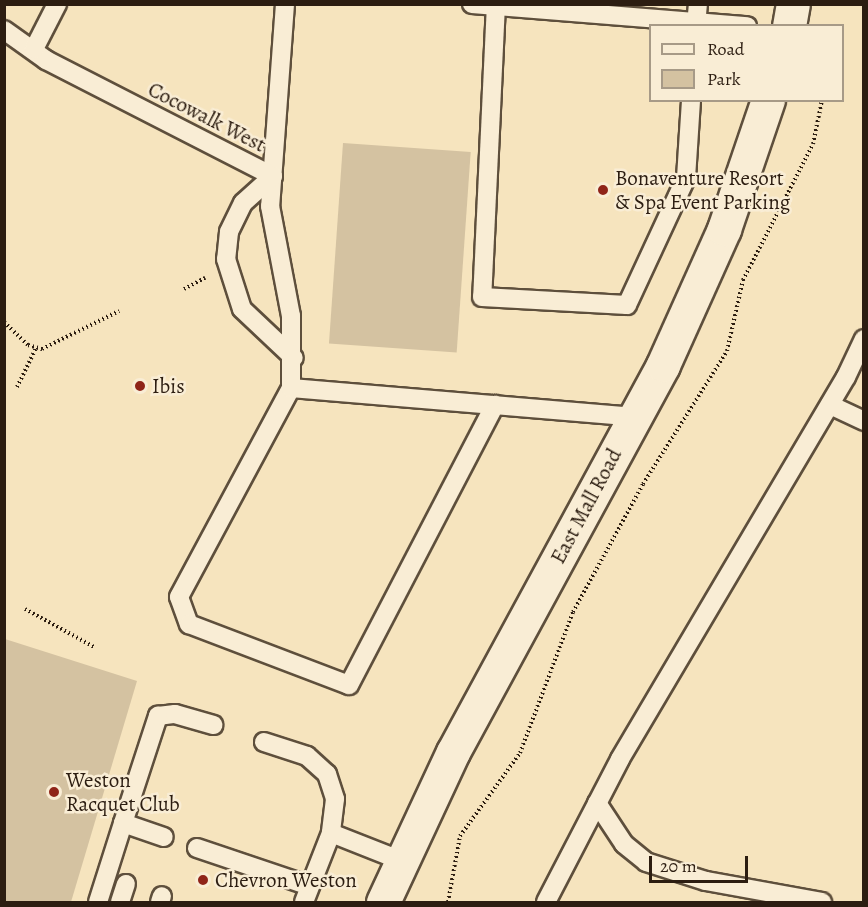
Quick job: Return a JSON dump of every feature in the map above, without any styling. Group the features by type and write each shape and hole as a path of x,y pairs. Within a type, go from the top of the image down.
{"street":[{"path":"789,24 793,4"},
{"name":"East Mall Road","path":"383,903 453,752 635,417 724,229 767,102"}],"lane":[{"path":"34,49 57,4"},
{"name":"Cocowalk West","path":"4,30 34,49 273,176 285,4"},
{"path":"472,4 697,17 736,24"},
{"path":"496,5 482,297 627,304 686,178 692,102"},
{"path":"273,176 243,203 229,232 226,259 242,309 294,358"},
{"path":"273,176 271,223 294,358 291,388 179,597 189,624 349,686 495,405"},
{"path":"546,903 597,803 830,405 860,358 864,339"},
{"path":"291,388 635,417"},
{"path":"830,405 864,421"},
{"path":"98,903 158,716 175,714 213,725"},
{"path":"196,848 214,861 307,894 331,833 335,799 327,774 307,756 264,742"},
{"path":"597,803 624,844 646,862 706,880 822,903"},
{"path":"123,823 142,835 164,837"},
{"path":"331,833 402,861"},
{"path":"120,903 126,884"}],"path":[{"path":"448,903 460,836 520,753 573,612 643,484 727,351 743,280 813,144 822,102"},
{"path":"184,288 211,275"},
{"path":"4,321 36,348 50,348 119,310"},
{"path":"17,387 36,348"},
{"path":"25,609 94,647"}],"green space":[{"path":"343,143 471,152 457,352 329,344"},
{"name":"Weston Racquet Club","path":"5,639 137,681 71,902 5,902"}],"place":[{"name":"Bonaventure Resort & Spa Event Parking","path":"603,190"},
{"name":"Ibis","path":"140,386"},
{"name":"Weston Racquet Club","path":"54,792"},
{"name":"Chevron Weston","path":"203,880"}]}
